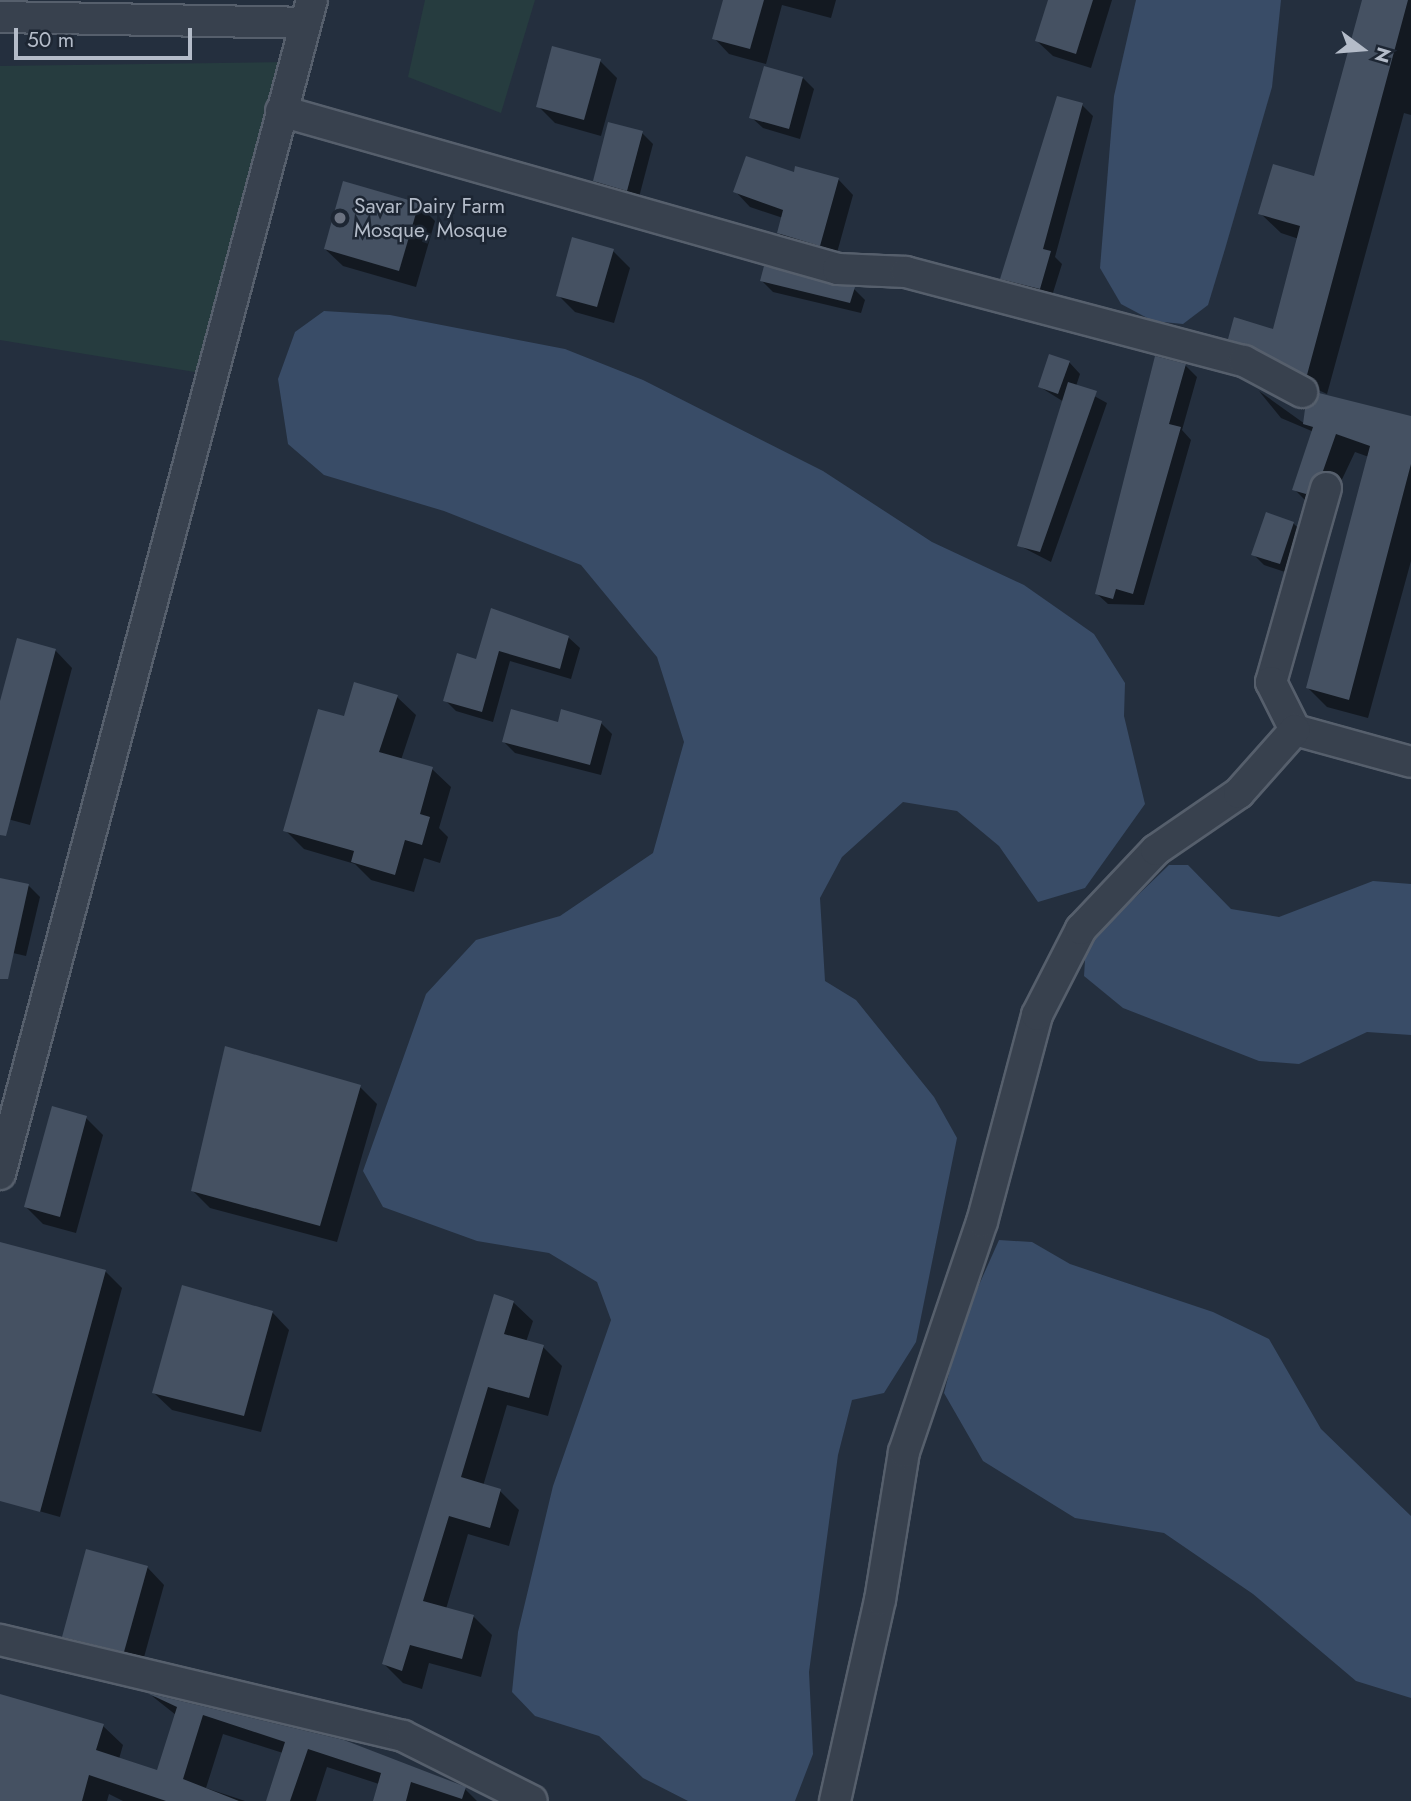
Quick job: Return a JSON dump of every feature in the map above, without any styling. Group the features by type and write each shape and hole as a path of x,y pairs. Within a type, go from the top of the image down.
{"street":[{"path":"0,17 308,12 0,1174"},
{"path":"281,111 838,269 905,272 1244,361 1302,392"},
{"path":"1326,488 1271,682 1296,730 1411,762"},
{"path":"835,1801 880,1600 904,1452 982,1222 1037,1015 1081,929 1156,850 1239,793 1296,730"},
{"path":"0,1640 403,1736 532,1801"}],"green space":[{"path":"425,0 535,0 501,113 408,77"},
{"path":"293,62 213,375 0,340 0,66"}],"water":[{"path":"1136,0 1281,0 1272,87 1225,249 1208,305 1183,324 1153,321 1121,304 1100,268 1114,96"},
{"path":"324,311 390,315 565,349 643,380 823,471 932,542 1024,585 1094,634 1125,683 1124,716 1145,804 1085,888 1038,902 999,846 957,811 903,802 842,857 820,898 825,981 856,1000 934,1097 957,1138 916,1342 884,1393 852,1400 838,1455 809,1672 813,1754 795,1801 688,1801 643,1778 599,1736 535,1716 512,1692 518,1632 553,1486 611,1320 597,1282 549,1253 477,1241 383,1207 363,1171 426,994 476,940 560,916 653,853 684,742 657,657 581,565 444,511 324,475 288,444 278,379 295,332"},
{"path":"1169,865 1188,865 1231,909 1279,917 1373,881 1411,884 1411,1035 1367,1032 1299,1064 1259,1061 1123,1008 1084,976 1086,945"},
{"path":"999,1240 1032,1242 1070,1264 1213,1312 1269,1339 1321,1429 1411,1516 1411,1698 1356,1681 1253,1594 1164,1533 1075,1518 983,1461 944,1393 962,1323"}],"building":[{"path":"723,0 764,0 750,49 712,39"},
{"path":"1048,0 1093,0 1076,54 1035,41"},
{"path":"1362,0 1408,0 1307,375 1228,339 1234,317 1273,329 1300,226 1258,214 1273,164 1314,176"},
{"path":"552,46 601,59 584,120 536,107"},
{"path":"764,66 803,77 789,129 749,118"},
{"path":"1057,96 1083,103 1043,249 1051,251 1040,289 1000,279"},
{"path":"608,122 643,131 627,191 593,181"},
{"path":"746,156 794,172 795,166 839,178 820,246 777,233 783,210 733,192"},
{"path":"343,181 419,203 399,271 324,249"},
{"path":"572,237 614,249 597,307 556,296"},
{"path":"764,266 855,287 850,303 760,281"},
{"path":"1049,354 1070,361 1058,394 1038,387"},
{"path":"1155,356 1186,364 1169,424 1181,427 1133,594 1116,589 1113,599 1095,594"},
{"path":"1068,382 1097,391 1040,552 1017,546"},
{"path":"1319,393 1411,416 1411,464 1349,700 1306,688 1370,446 1336,434 1323,471 1306,494 1292,490 1313,427 1303,424 1305,409"},
{"path":"1266,512 1294,522 1280,564 1251,555"},
{"path":"491,608 569,636 560,669 499,651 482,712 443,701 457,653 476,659"},
{"path":"17,638 56,649 6,836 0,835 0,701"},
{"path":"354,682 398,695 379,752 433,767 420,814 430,817 422,845 405,840 395,875 351,862 354,851 283,831 318,709 344,716"},
{"path":"511,709 558,722 561,709 602,721 590,765 502,742"},
{"path":"0,878 29,884 8,979 0,979"},
{"path":"225,1046 361,1085 320,1226 191,1191"},
{"path":"52,1106 87,1116 60,1217 24,1207"},
{"path":"0,1242 106,1270 40,1512 0,1501"},
{"path":"182,1285 273,1311 244,1416 152,1393"},
{"path":"494,1294 514,1301 504,1334 544,1345 529,1398 488,1387 461,1477 501,1489 490,1528 449,1516 423,1601 474,1615 462,1659 410,1645 402,1671 382,1664"},
{"path":"86,1549 148,1566 124,1652 62,1637"},
{"path":"147,1693 344,1740 466,1787 462,1799 411,1782 406,1801 373,1801 381,1773 308,1749 290,1801 266,1801 285,1742 203,1715 183,1779 239,1801 166,1801 89,1775 82,1801 0,1801 0,1694 104,1724 96,1750 157,1770 177,1707"}],"place":[{"name":"Savar Dairy Farm Mosque, Mosque","path":"340,218"}]}
